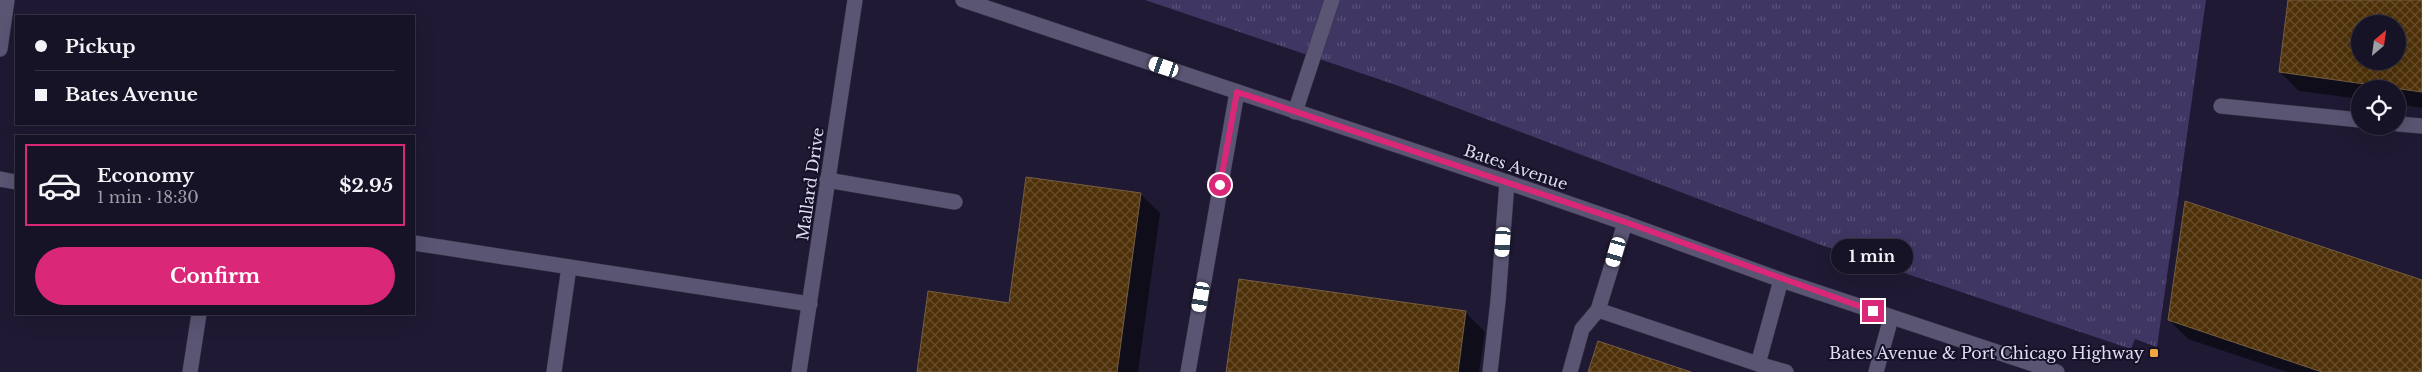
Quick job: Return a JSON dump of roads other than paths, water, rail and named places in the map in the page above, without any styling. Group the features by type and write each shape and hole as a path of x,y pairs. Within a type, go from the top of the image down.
{"street":[{"path":"0,49 7,0"},
{"name":"Mallard Drive","path":"799,372 855,0"},
{"name":"Bates Avenue","path":"963,0 1625,222 1781,280 2032,369 2057,372"},
{"path":"1295,112 1332,0"},
{"path":"1188,372 1237,92"},
{"path":"2221,106 2351,119"},
{"path":"2406,125 2422,126"},
{"path":"0,179 15,182"},
{"path":"827,180 955,202"},
{"path":"1490,372 1498,301 1507,182"},
{"path":"1570,372 1582,329 1598,310 1625,222"},
{"path":"415,243 810,304"},
{"path":"554,372 569,267"},
{"path":"1758,364 1781,280"},
{"path":"1598,310 1786,372"},
{"path":"190,372 199,315"},
{"path":"1876,372 1891,318"}],"place":[{"name":"Bates Avenue & Port Chicago Highway","path":"2154,353"}]}
